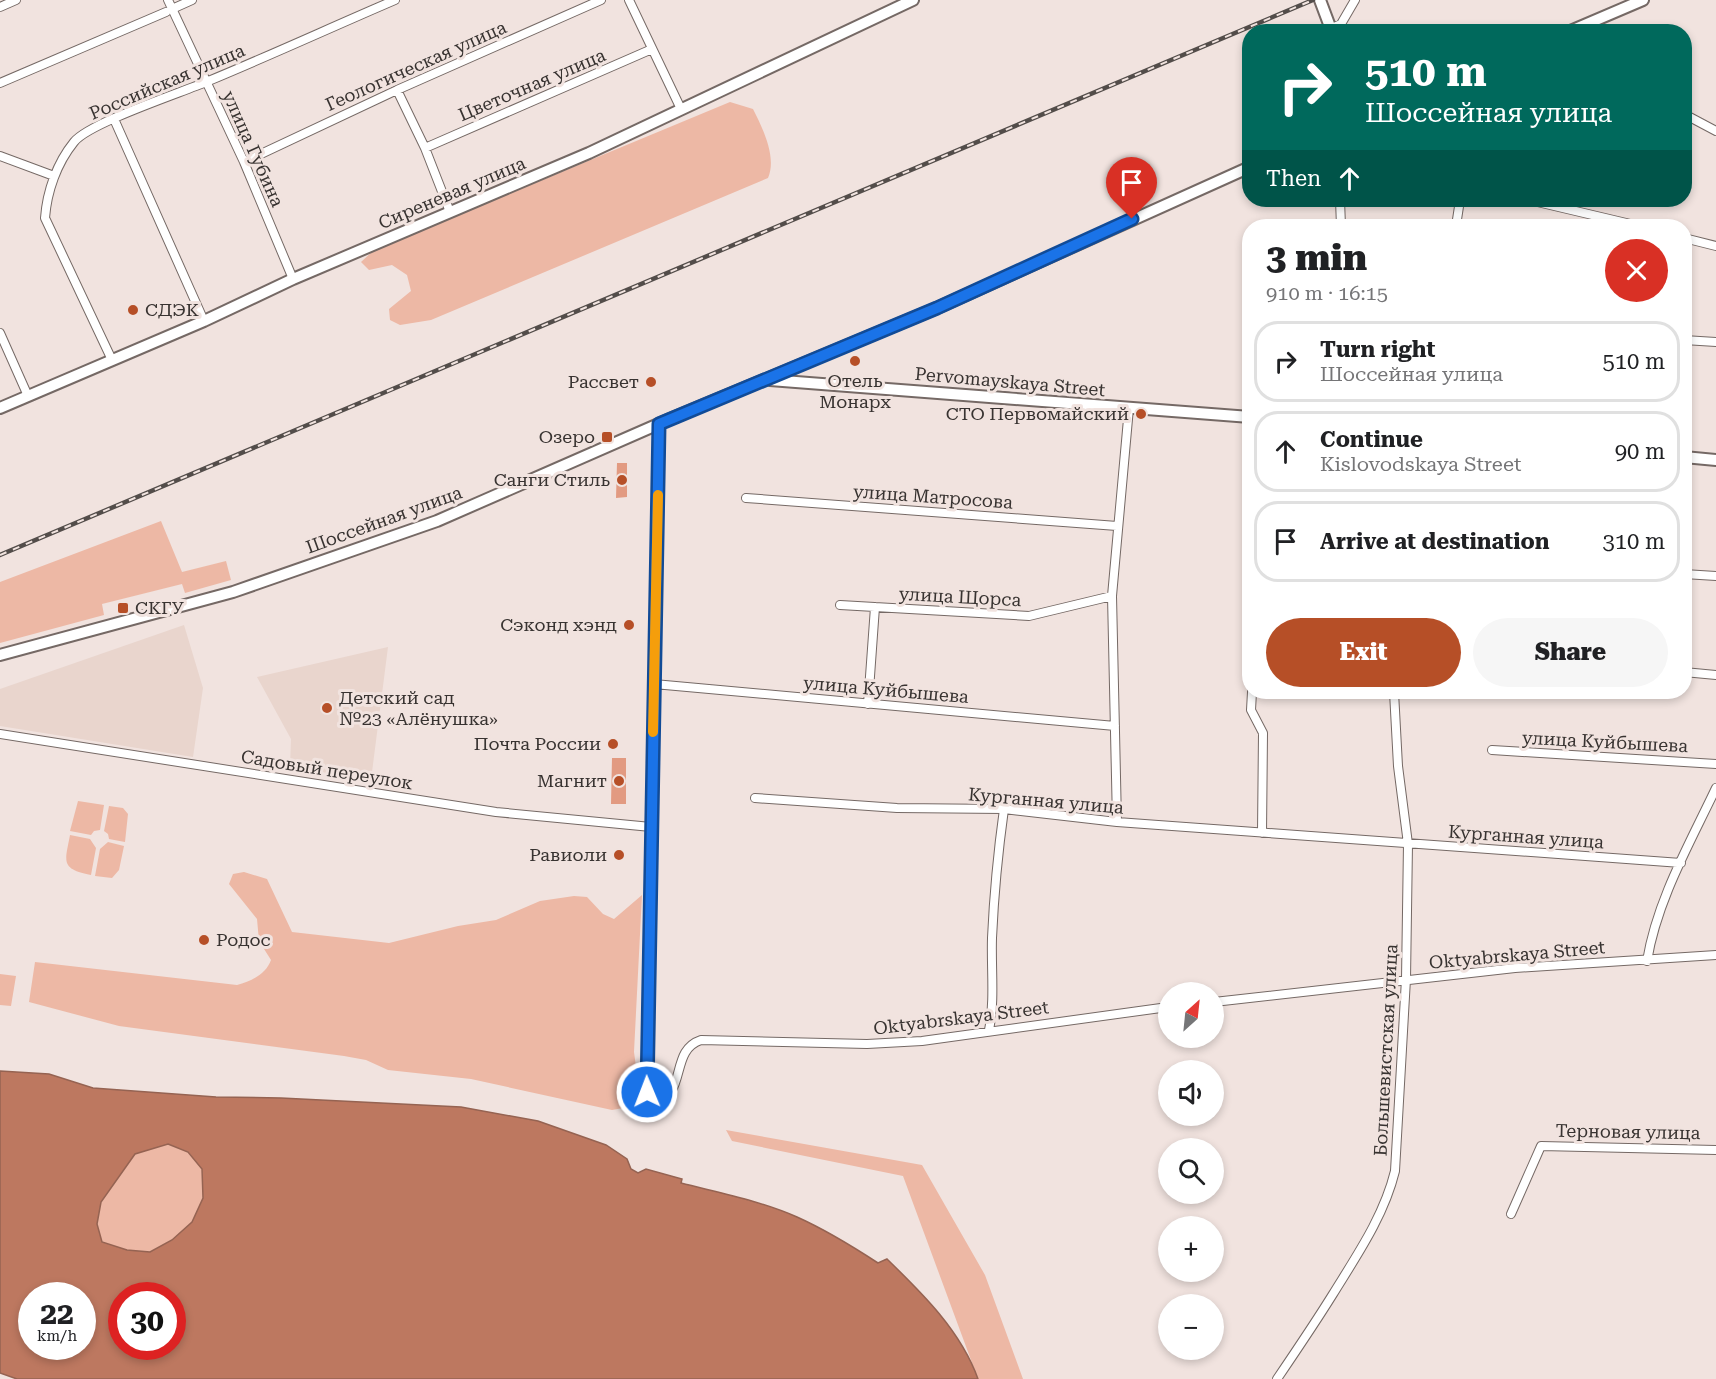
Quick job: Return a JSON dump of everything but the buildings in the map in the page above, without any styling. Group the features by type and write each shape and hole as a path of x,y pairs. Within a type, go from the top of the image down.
{"street":[{"path":"0,7 16,0"},
{"name":"улица Губина","path":"168,0 169,11 244,162 293,279"},
{"path":"0,83 192,0"},
{"name":"Российская улица","path":"112,360 82,301 45,218 46,203 54,176 74,141 114,119 206,82 395,0"},
{"name":"Геологическая улица","path":"244,162 397,90 601,0"},
{"path":"629,0 681,109"},
{"name":"Сиреневая улица","path":"0,408 204,321 293,279 589,153 913,0"},
{"path":"1320,0 1330,24"},
{"path":"1341,24 1355,0"},
{"path":"1587,24 1643,0"},
{"name":"Цветочная улица","path":"425,148 652,49"},
{"path":"397,90 425,148 450,212"},
{"path":"1692,118 1716,131"},
{"path":"114,119 204,321"},
{"path":"0,156 54,176"},
{"name":"Шоссейная улица","path":"0,655 233,592 437,521 659,424 937,308 1242,171"},
{"path":"1559,207 1609,219"},
{"path":"1692,240 1716,246"},
{"path":"0,333 28,396"},
{"path":"1692,340 1716,342"},
{"name":"Pervomayskaya Street","path":"767,380 1242,416"},
{"path":"1117,822 1112,596 1129,408"},
{"path":"651,827 659,424"},
{"path":"1692,458 1716,460"},
{"name":"улица Матросова","path":"746,498 1117,526"},
{"path":"1692,574 1716,576"},
{"name":"улица Щорса","path":"840,604 1029,616 1112,596"},
{"path":"868,704 875,607"},
{"path":"1692,673 1716,675"},
{"name":"улица Куйбышева","path":"654,684 1115,726"},
{"path":"1252,699 1251,710 1263,733 1262,833"},
{"name":"Большевистская улица","path":"1277,1379 1350,1266 1389,1197 1395,1171 1406,979 1408,844 1398,766 1394,699"},
{"name":"Садовый переулок","path":"0,734 496,812 651,827"},
{"name":"улица Куйбышева","path":"1492,750 1716,764"},
{"path":"1647,961 1651,939 1680,863 1716,788"},
{"name":"Курганная улица","path":"756,798 897,808 1004,808 1117,822 1680,863"},
{"path":"989,1030 993,1009 991,980 994,881 1004,808"},
{"name":"Oktyabrskaya Street","path":"651,827 647,1092 670,1092 687,1049 693,1043 712,1039 867,1044 922,1041 1158,1008"},
{"name":"Oktyabrskaya Street","path":"1224,1001 1515,968 1716,955"},
{"name":"Терновая улица","path":"1511,1214 1541,1146 1716,1150"}],"shaded area":[{"path":"730,102 753,109 765,134 770,152 768,178 431,320 400,325 390,320 389,309 411,291 407,275 392,265 369,270 361,262 374,250"},
{"path":"161,521 182,572 226,561 231,580 185,593 182,584 102,604 104,615 0,643 0,582"},
{"name":"СКГУ","path":"184,625 203,688 193,757 0,726 0,689"},
{"name":"Детский сад №23 «Алёнушка»","path":"388,647 371,780 290,767 291,739 257,677"},
{"path":"78,801 104,805 100,830 94,831 91,835 70,831"},
{"path":"109,806 123,808 128,814 125,842 109,839 108,834 104,831"},
{"path":"70,835 90,839 96,848 91,875 69,867 66,858"},
{"path":"108,842 124,846 119,870 112,878 95,876 100,849"},
{"path":"244,872 267,879 292,932 389,943 458,926 496,920 540,901 574,896 587,897 603,914 614,919 642,895 634,1052 640,1096 634,1106 612,1110 471,1079 388,1070 366,1060 344,1056 119,1026 29,1002 35,962 237,985 258,976 271,960 259,941 257,919 229,884 233,874"},
{"path":"0,974 16,976 11,1006 0,1005"},
{"path":"0,1071 49,1074 93,1088 216,1097 461,1107 538,1121 606,1145 627,1159 631,1169 638,1173 646,1169 682,1179 681,1183 769,1206 818,1227 878,1263 887,1259 927,1299 951,1329 971,1361 978,1379 17,1379 0,1373","holes":["168,1144 188,1152 202,1169 203,1198 192,1222 172,1240 150,1252 127,1250 102,1242 97,1224 101,1202 135,1154"]},
{"path":"726,1130 922,1165 985,1275 1023,1379 978,1379 903,1176 732,1141"},
{"path":"168,1144 188,1152 202,1168 203,1198 192,1222 172,1240 150,1252 127,1250 102,1242 97,1224 101,1202 135,1154"}],"railway":[{"path":"1256,24 1313,0"},
{"path":"0,555 1242,30"}],"slow traffic":[{"path":"653,732 658,495"}],"place":[{"name":"СДЭК","path":"133,310"},
{"name":"Отель Монарх","path":"855,361"},
{"name":"Рассвет","path":"651,382"},
{"name":"СТО Первомайский","path":"1141,414"},
{"name":"Озеро","path":"607,437"},
{"name":"Санги Стиль","path":"622,480"},
{"name":"СКГУ","path":"123,608"},
{"name":"Сэконд хэнд","path":"629,625"},
{"name":"Детский сад №23 «Алёнушка»","path":"327,708"},
{"name":"Почта России","path":"613,744"},
{"name":"Магнит","path":"619,781"},
{"name":"Равиоли","path":"619,855"},
{"name":"Родос","path":"204,940"}],"route":[{"path":"647,1092 650,814 659,424 937,308 1132,219"}]}
